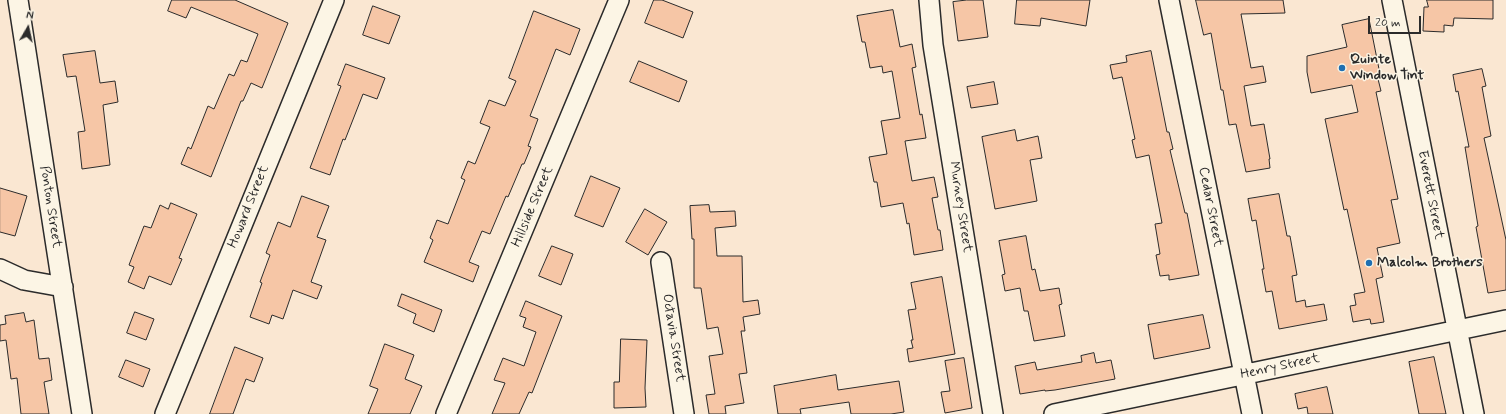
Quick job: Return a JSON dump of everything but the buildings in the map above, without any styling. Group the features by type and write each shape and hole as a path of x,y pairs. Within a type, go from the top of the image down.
{"street":[{"name":"Ponton Street","path":"18,0 82,414"},
{"name":"Howard Street","path":"165,414 333,0"},
{"name":"Hillside Street","path":"446,414 619,0"},
{"name":"Murney Street","path":"929,0 933,45 993,414"},
{"name":"Cedar Street","path":"1169,0 1252,414"},
{"name":"Everett Street","path":"1392,0 1474,414"},
{"name":"Octavia Street","path":"661,262 684,414"},
{"path":"0,270 24,280 63,287"},
{"name":"Henry Street","path":"1054,414 1506,320"}],"place":[{"name":"Quinte Window Tint","path":"1342,68"},
{"name":"Malcolm Brothers","path":"1369,263"}]}
